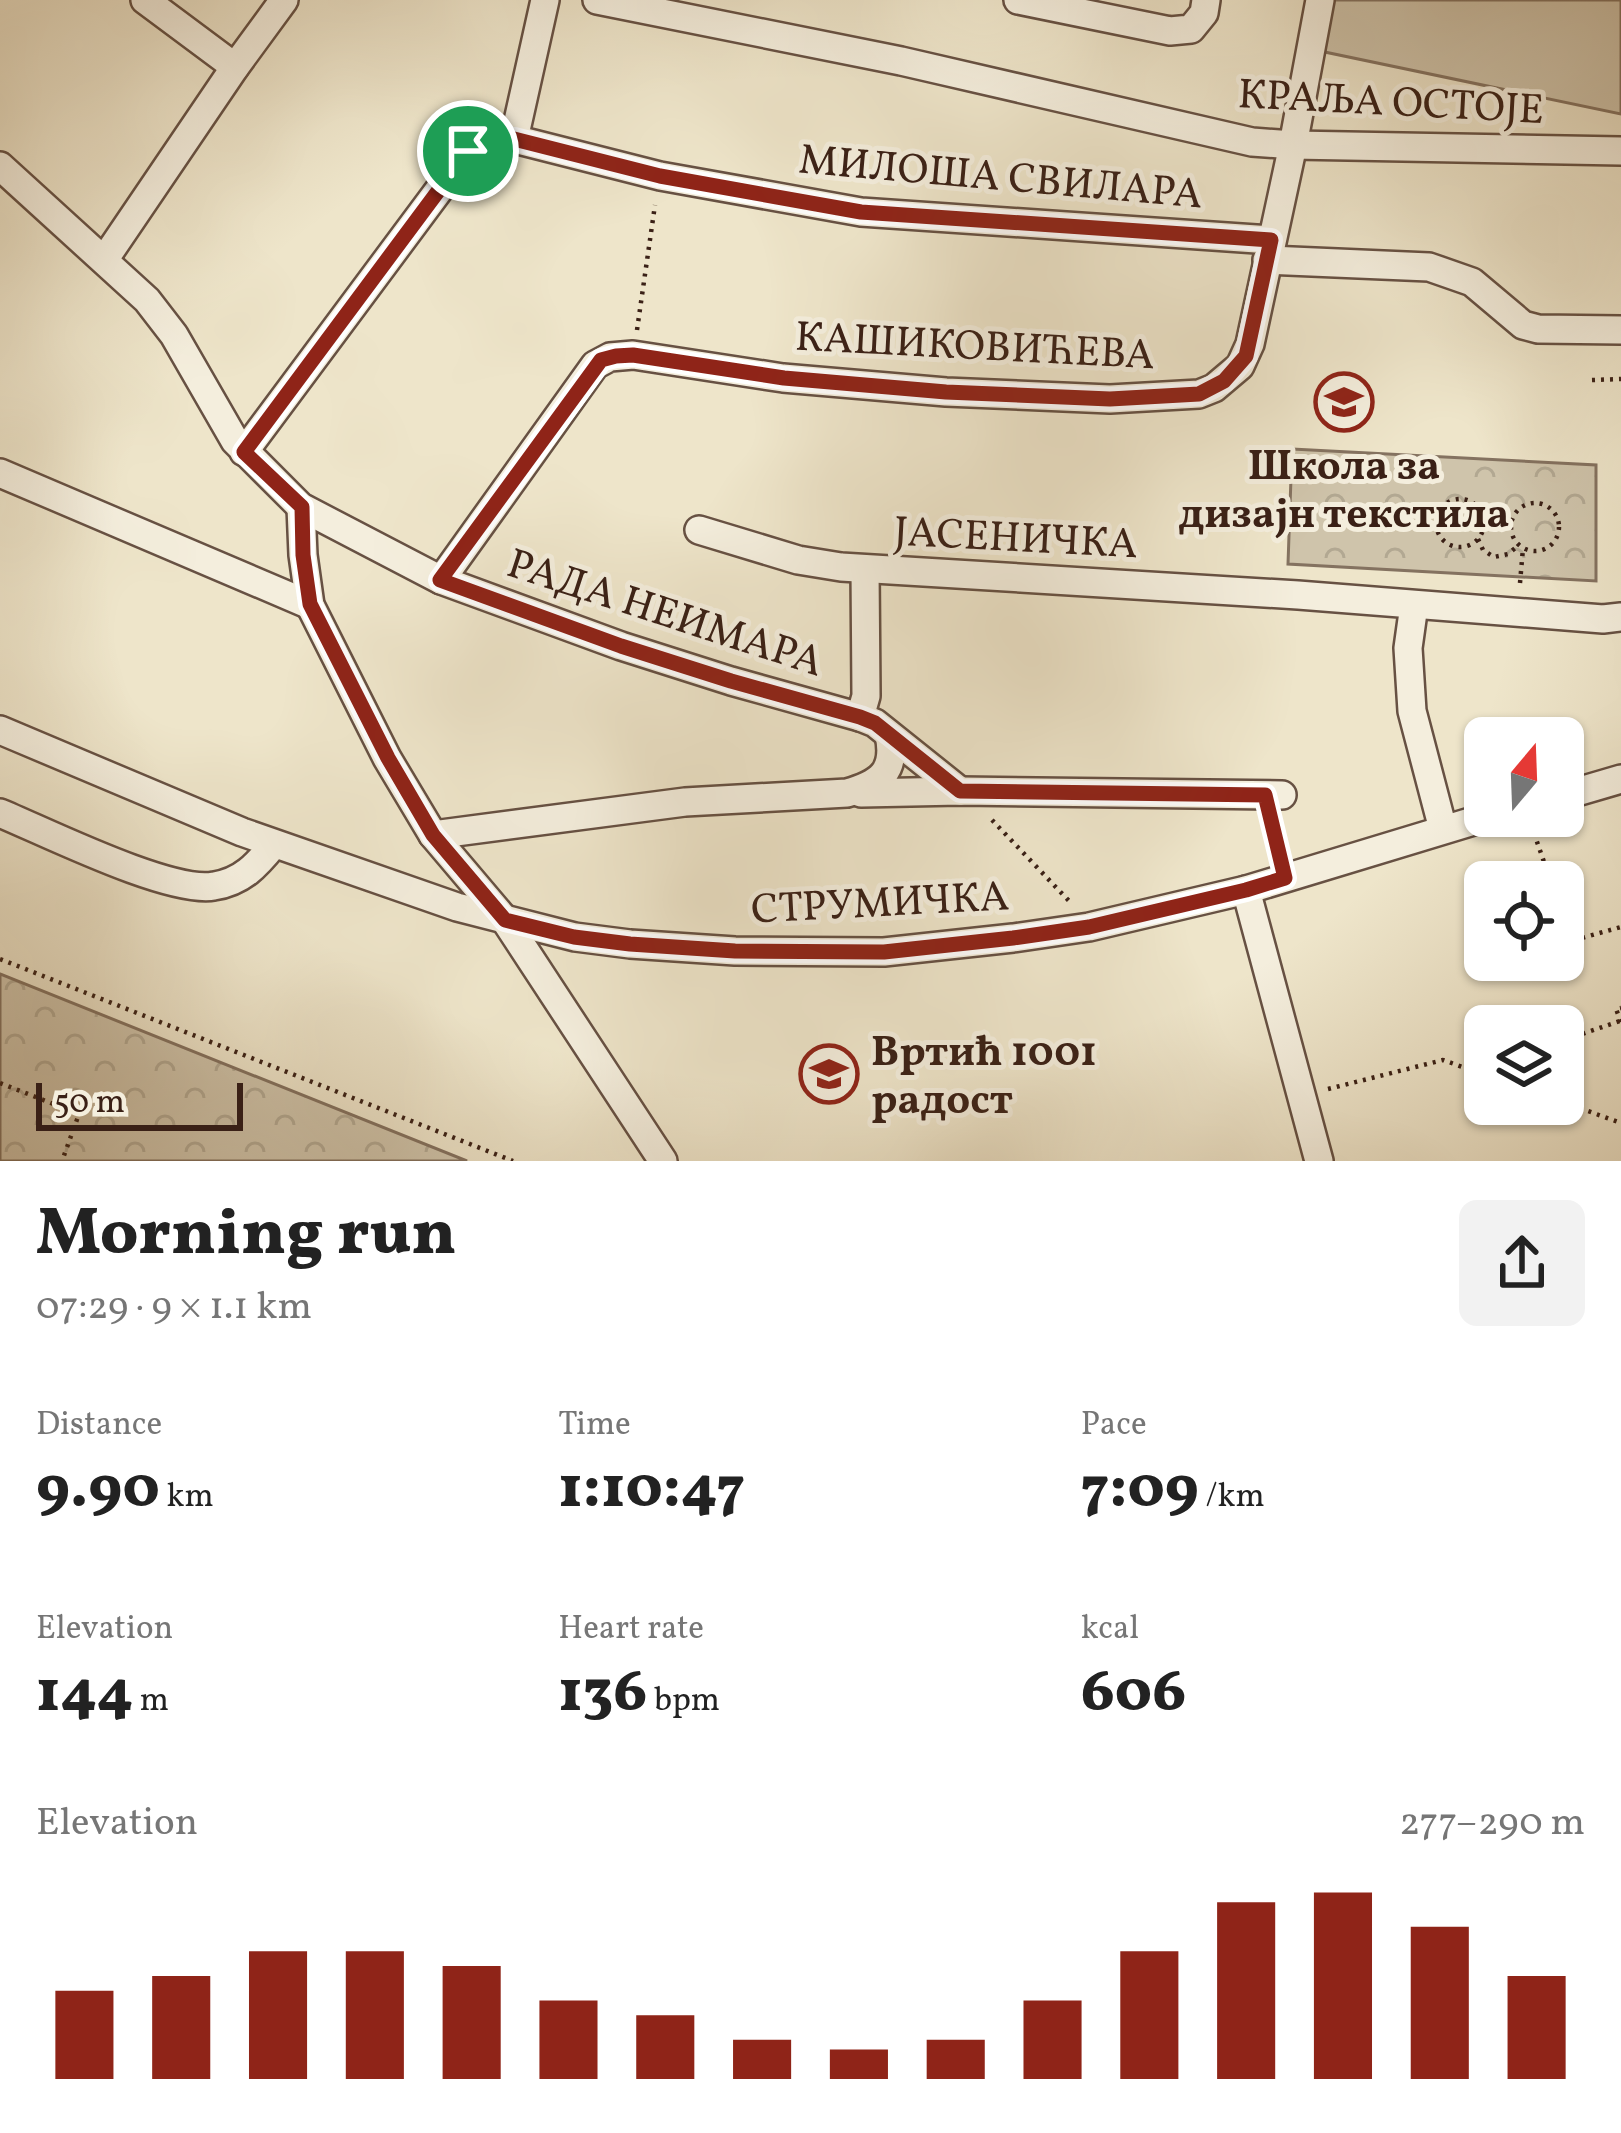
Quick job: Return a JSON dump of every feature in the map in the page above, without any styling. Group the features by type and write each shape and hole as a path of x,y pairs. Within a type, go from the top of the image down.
{"street":[{"path":"145,0 235,67"},
{"path":"104,260 284,0"},
{"path":"244,452 468,151 488,138 514,139 545,0"},
{"name":"КРАЉА ОСТОЈЕ","path":"597,0 901,61 1219,135 1293,146 1621,151"},
{"path":"1018,0 1170,31 1192,29 1204,13 1206,0"},
{"name":"КАШИКОВИЋЕВА","path":"621,356 784,378 946,392 1110,399 1199,394 1224,381 1246,356 1320,0"},
{"name":"МИЛОША СВИЛАРА","path":"514,139 660,176 861,212 1269,250"},
{"name":"РАДА НЕИМАРА","path":"0,166 161,317 244,452 302,507 440,580 621,646 875,723 960,791"},
{"path":"1269,250 1430,267 1472,282 1523,325 1621,330"},
{"path":"440,580 596,365 621,356"},
{"path":"0,473 310,604"},
{"path":"302,507 310,604 388,758 433,835 505,920 662,1161"},
{"name":"ЈАСЕНИЧКА","path":"699,530 798,560 865,569 1621,617"},
{"path":"860,717 866,696 865,569"},
{"path":"1414,605 1408,648 1412,711 1443,829"},
{"name":"СТРУМИЧКА","path":"0,730 274,844 505,920 574,937 735,951 884,952 1089,927 1246,890 1464,823"},
{"path":"847,793 869,787 887,770 892,748 889,735"},
{"path":"1584,790 1621,779"},
{"path":"433,835 685,802 847,793 1274,795"},
{"path":"0,813 151,875 196,888 220,886 252,872 274,844"},
{"path":"1246,890 1319,1161"}],"path":[{"path":"621,356 660,176"},
{"path":"1592,380 1621,379"},
{"path":"1468,500 1480,509 1484,524 1478,539 1464,547 1449,544 1438,532 1437,517 1445,504 1468,500"},
{"path":"1534,502 1549,507 1559,528 1553,543 1539,550 1521,546 1511,523 1519,508 1534,502"},
{"path":"1484,524 1511,523"},
{"path":"1478,539 1494,557 1521,546"},
{"path":"1518,613 1521,546"},
{"path":"960,791 1058,887"},
{"path":"1274,795 1285,878"},
{"path":"1584,937 1621,927"},
{"path":"0,959 513,1161"},
{"path":"1584,1034 1621,1022 1616,1010 1621,1008"},
{"path":"1302,1095 1443,1060 1464,1068"},
{"path":"0,1083 79,1114 62,1161"},
{"path":"1584,1110 1621,1123"}],"green space":[{"path":"1330,0 1621,0 1621,114 1320,51"},
{"path":"1292,449 1596,465 1596,581 1288,564"},
{"path":"0,974 467,1161 0,1161"}],"place":[{"name":"Школа за дизајн текстила","path":"1344,402"},
{"name":"Вртић 1001 радост","path":"829,1074"}],"route":[{"path":"488,138 514,139 660,176 861,212 1271,240 1246,356 1224,381 1199,394 1110,399 946,392 784,378 633,355 601,360 440,580 621,646 875,723 960,791 1265,795 1285,878 1089,927 884,952 735,951 630,944 574,937 505,920 433,835 310,604 302,507 244,452 468,151 488,138"}]}
